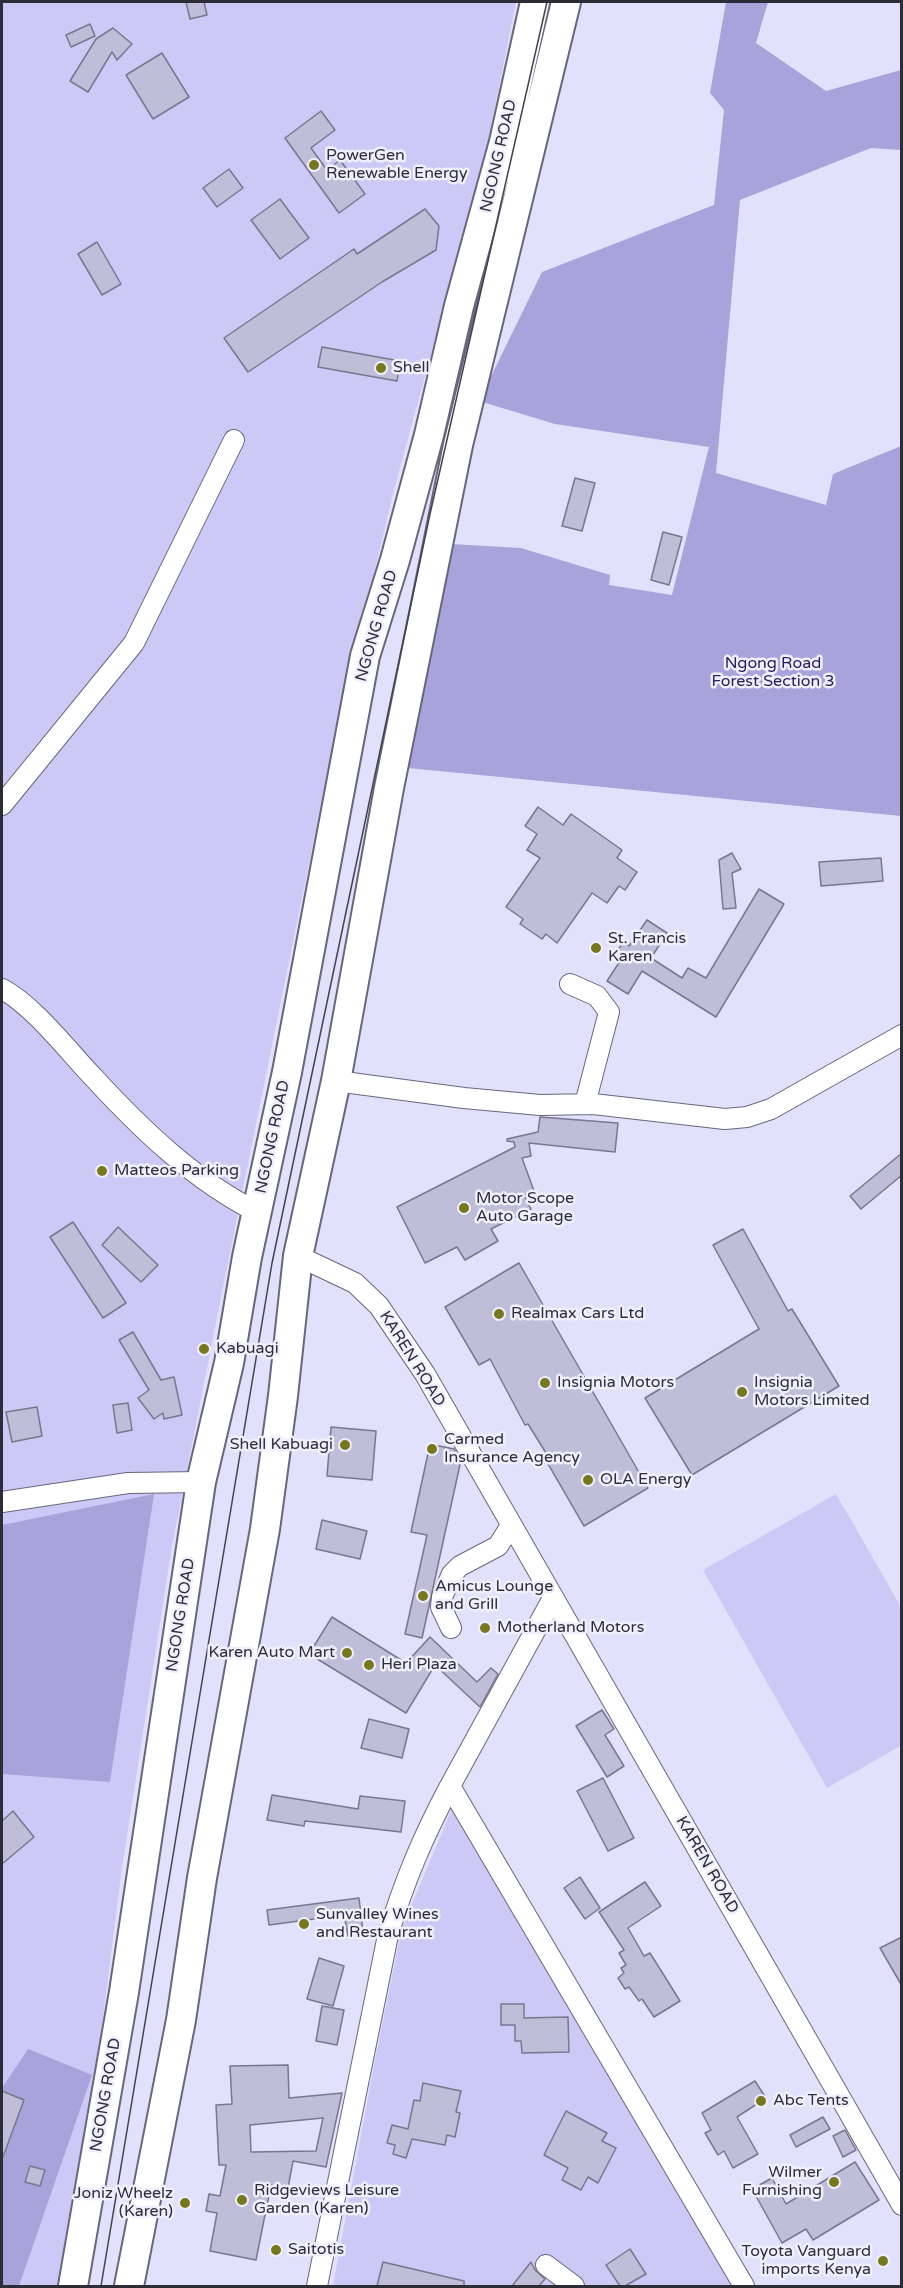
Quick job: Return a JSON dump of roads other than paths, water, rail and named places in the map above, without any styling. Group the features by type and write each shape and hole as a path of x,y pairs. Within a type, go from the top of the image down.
{"main road":[{"name":"NGONG ROAD","path":"73,2286 124,1992 201,1482 229,1363 365,656 395,560 429,435 459,306 501,152 535,2"},
{"name":"NGONG ROAD","path":"129,2286 181,2020 202,1878 265,1529 283,1396 298,1256 336,1081 389,788 458,445 566,2"},
{"path":"340,787 354,776 365,774 378,777 389,788"}],"street":[{"path":"2,805 134,642 234,440"},
{"path":"570,984 597,996 609,1012 585,1104"},
{"path":"2,989 52,1033 104,1090 162,1144 226,1196 257,1212"},
{"path":"336,1081 395,1090 540,1105 585,1104 697,1117 747,1117 771,1109 802,1093 902,1035"},
{"name":"KAREN ROAD","path":"298,1256 355,1283 380,1306 425,1374 510,1527 902,2205"},
{"path":"2,1502 128,1483 201,1482"},
{"path":"451,1628 441,1606 448,1583 460,1566 498,1546 510,1527"},
{"path":"317,2286 388,1935 404,1882 421,1840 553,1598"},
{"path":"450,1785 744,2286"},
{"path":"546,2265 574,2286"}],"tram line":[{"path":"101,2286 272,1263 430,514 547,2"}],"place":[{"name":"PowerGen Renewable Energy","path":"314,165"},
{"name":"Shell","path":"381,368"},
{"name":"St. Francis Karen","path":"596,948"},
{"name":"Matteos Parking","path":"102,1171"},
{"name":"Motor Scope Auto Garage","path":"464,1208"},
{"name":"Realmax Cars Ltd","path":"499,1314"},
{"name":"Kabuagi","path":"204,1349"},
{"name":"Insignia Motors","path":"545,1383"},
{"name":"Insignia Motors Limited","path":"742,1392"},
{"name":"Shell Kabuagi","path":"345,1445"},
{"name":"Carmed Insurance Agency","path":"432,1449"},
{"name":"OLA Energy","path":"588,1480"},
{"name":"Amicus Lounge and Grill","path":"423,1596"},
{"name":"Motherland Motors","path":"485,1628"},
{"name":"Karen Auto Mart","path":"347,1653"},
{"name":"Heri Plaza","path":"369,1665"},
{"name":"Sunvalley Wines and Restaurant","path":"304,1924"},
{"name":"Abc Tents","path":"761,2101"},
{"name":"Wilmer Furnishing","path":"834,2182"},
{"name":"Ridgeviews Leisure Garden (Karen)","path":"242,2200"},
{"name":"Joniz Wheelz (Karen)","path":"185,2203"},
{"name":"Saitotis","path":"276,2250"},
{"name":"Toyota Vanguard imports Kenya","path":"883,2261"}],"park label":[{"name":"Ngong Road Forest Section 3","path":"773,673"}]}
